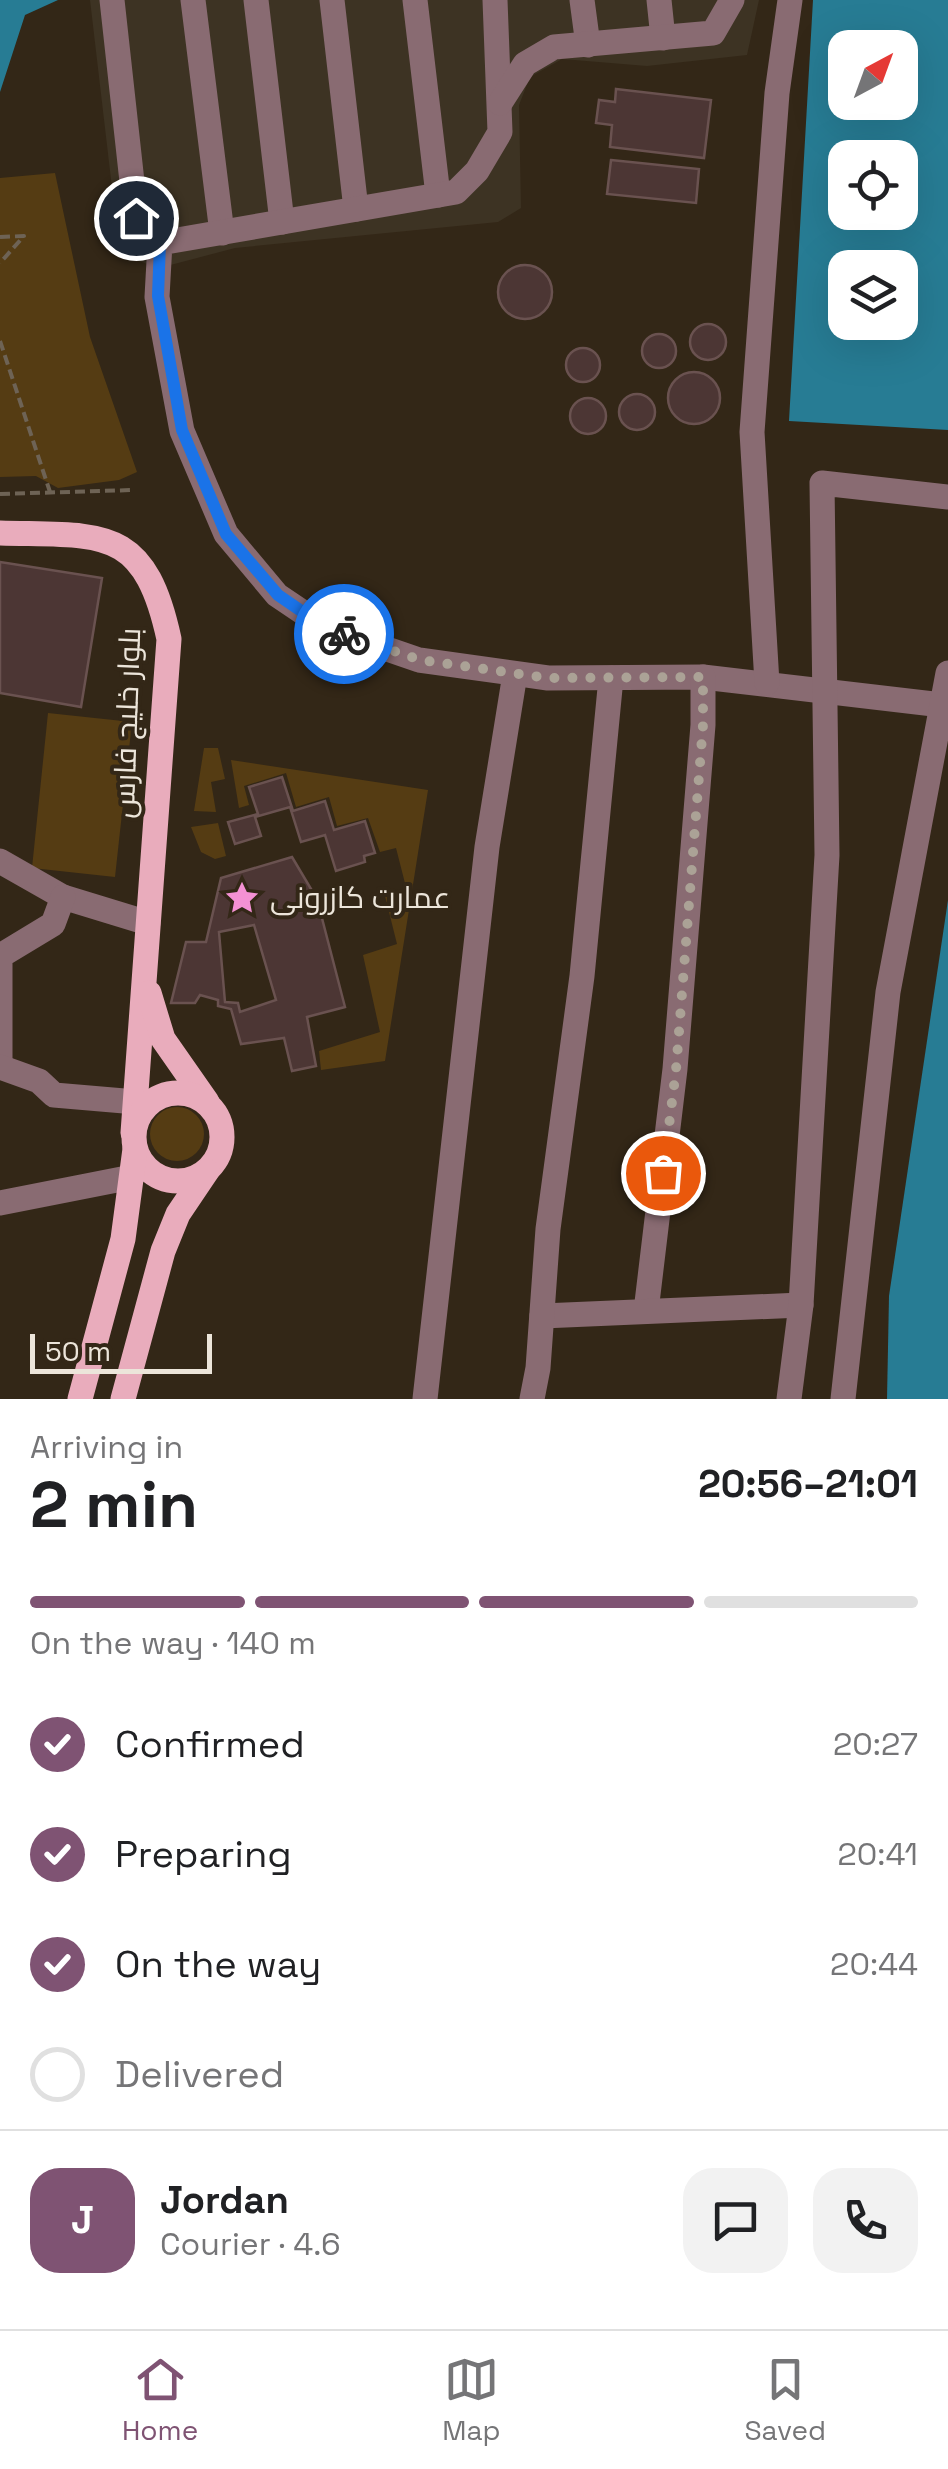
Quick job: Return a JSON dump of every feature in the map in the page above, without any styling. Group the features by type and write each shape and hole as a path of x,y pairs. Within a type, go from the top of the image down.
{"main road":[{"name":"بلوار خلیج فارس","path":"0,533 91,536 116,545 150,576 169,639 132,1177 123,1239 80,1399"},
{"path":"123,1399 162,1251 178,1214 217,1160 222,1146 222,1131 210,1105 163,1039 144,979"},
{"path":"208,1171 180,1182 165,1180 141,1162 134,1141 144,1108 156,1098 184,1092 210,1105"}],"street":[{"path":"112,0 136,218 160,243 158,296 182,430 226,534 278,595 326,628 420,660 548,678 703,677 942,705"},
{"path":"193,0 222,232"},
{"path":"256,0 282,222"},
{"path":"332,0 356,209"},
{"path":"415,0 438,195"},
{"path":"160,243 456,192 477,171 500,132 495,0"},
{"path":"582,0 588,45"},
{"path":"659,0 663,38"},
{"path":"500,104 525,64 554,48 713,33 732,0"},
{"path":"767,683 752,432 772,151 790,0"},
{"path":"789,1399 800,1305 827,855 822,483 948,497"},
{"path":"843,1399 888,992 948,673"},
{"path":"425,1399 487,848 515,674"},
{"path":"646,1312 676,1070 703,725 703,677"},
{"path":"532,1399 548,1229 582,976 612,678"},
{"path":"0,862 63,897 148,923"},
{"path":"0,1058 0,956 53,924 63,897"},
{"path":"0,1068 40,1081 54,1095 136,1102"},
{"path":"0,1202 132,1177"},
{"path":"542,1316 800,1305"}],"path":[{"path":"0,237 24,236 0,264"},
{"path":"0,340 50,492"},
{"path":"0,494 134,490"}],"shaded area":[{"path":"90,0 759,0 747,55 647,66 562,59 530,77 519,105 521,208 498,222 235,248 159,268 130,258 118,239"},
{"path":"55,173 90,337 137,472 119,480 58,488 36,476 0,477 0,178"},
{"path":"48,713 132,722 115,877 32,868"},
{"path":"204,748 218,748 225,779 211,782 216,812 194,811"},
{"path":"231,760 428,790 385,1061 321,1070 319,1051 380,1032 363,955 397,944 385,896 407,891 396,848 380,852 368,818 337,826 329,797 296,807 286,773 244,786 249,805 239,808"},
{"path":"218,823 226,856 215,859 201,852 191,827"},
{"path":"177,1107 196,1115 204,1134 196,1153 177,1161 158,1153 150,1134 158,1115"}],"water":[{"path":"0,0 58,0 25,15 0,92"},
{"path":"813,0 948,0 948,430 789,421"},
{"path":"948,900 948,1399 887,1399 889,1296"}],"building":[{"path":"616,89 711,100 704,158 610,147 612,125 596,123 599,100 615,102"},
{"path":"611,160 699,169 696,203 607,194"},
{"path":"525,265 544,273 552,292 544,311 525,319 506,311 498,292 506,273"},
{"path":"708,324 721,329 726,342 721,355 708,360 695,355 690,342 695,329"},
{"path":"659,334 671,339 676,351 671,363 659,368 647,363 642,351 647,339"},
{"path":"583,348 595,353 600,365 595,377 583,382 571,377 566,365 571,353"},
{"path":"694,372 712,380 720,398 712,416 694,424 676,416 668,398 676,380"},
{"path":"637,394 650,399 655,412 650,425 637,430 624,425 619,412 624,399"},
{"path":"588,398 601,403 606,416 601,429 588,434 575,429 570,416 575,403"},
{"path":"0,562 102,578 81,707 0,693"},
{"path":"282,777 293,811 325,801 334,830 365,821 375,853 364,856 365,862 336,871 325,835 301,842 290,807 255,817 261,836 235,844 228,822 258,814 249,787"},
{"path":"292,857 317,899 345,1007 307,1017 316,1066 292,1071 284,1038 241,1044 231,1009 218,1006 218,1000 200,995 195,1003 171,1003 186,942 206,942 221,878","holes":["254,925 276,1000 240,1012 238,1003 225,1002 219,932"]}],"way so far":[{"path":"344,634 420,660 548,678 703,677 703,725 676,1070 663,1173"}],"place":[{"name":"عمارت کازرونی","path":"242,898"}],"route":[{"path":"136,218 160,243 158,296 182,430 226,534 278,595 326,628 344,634"}]}
